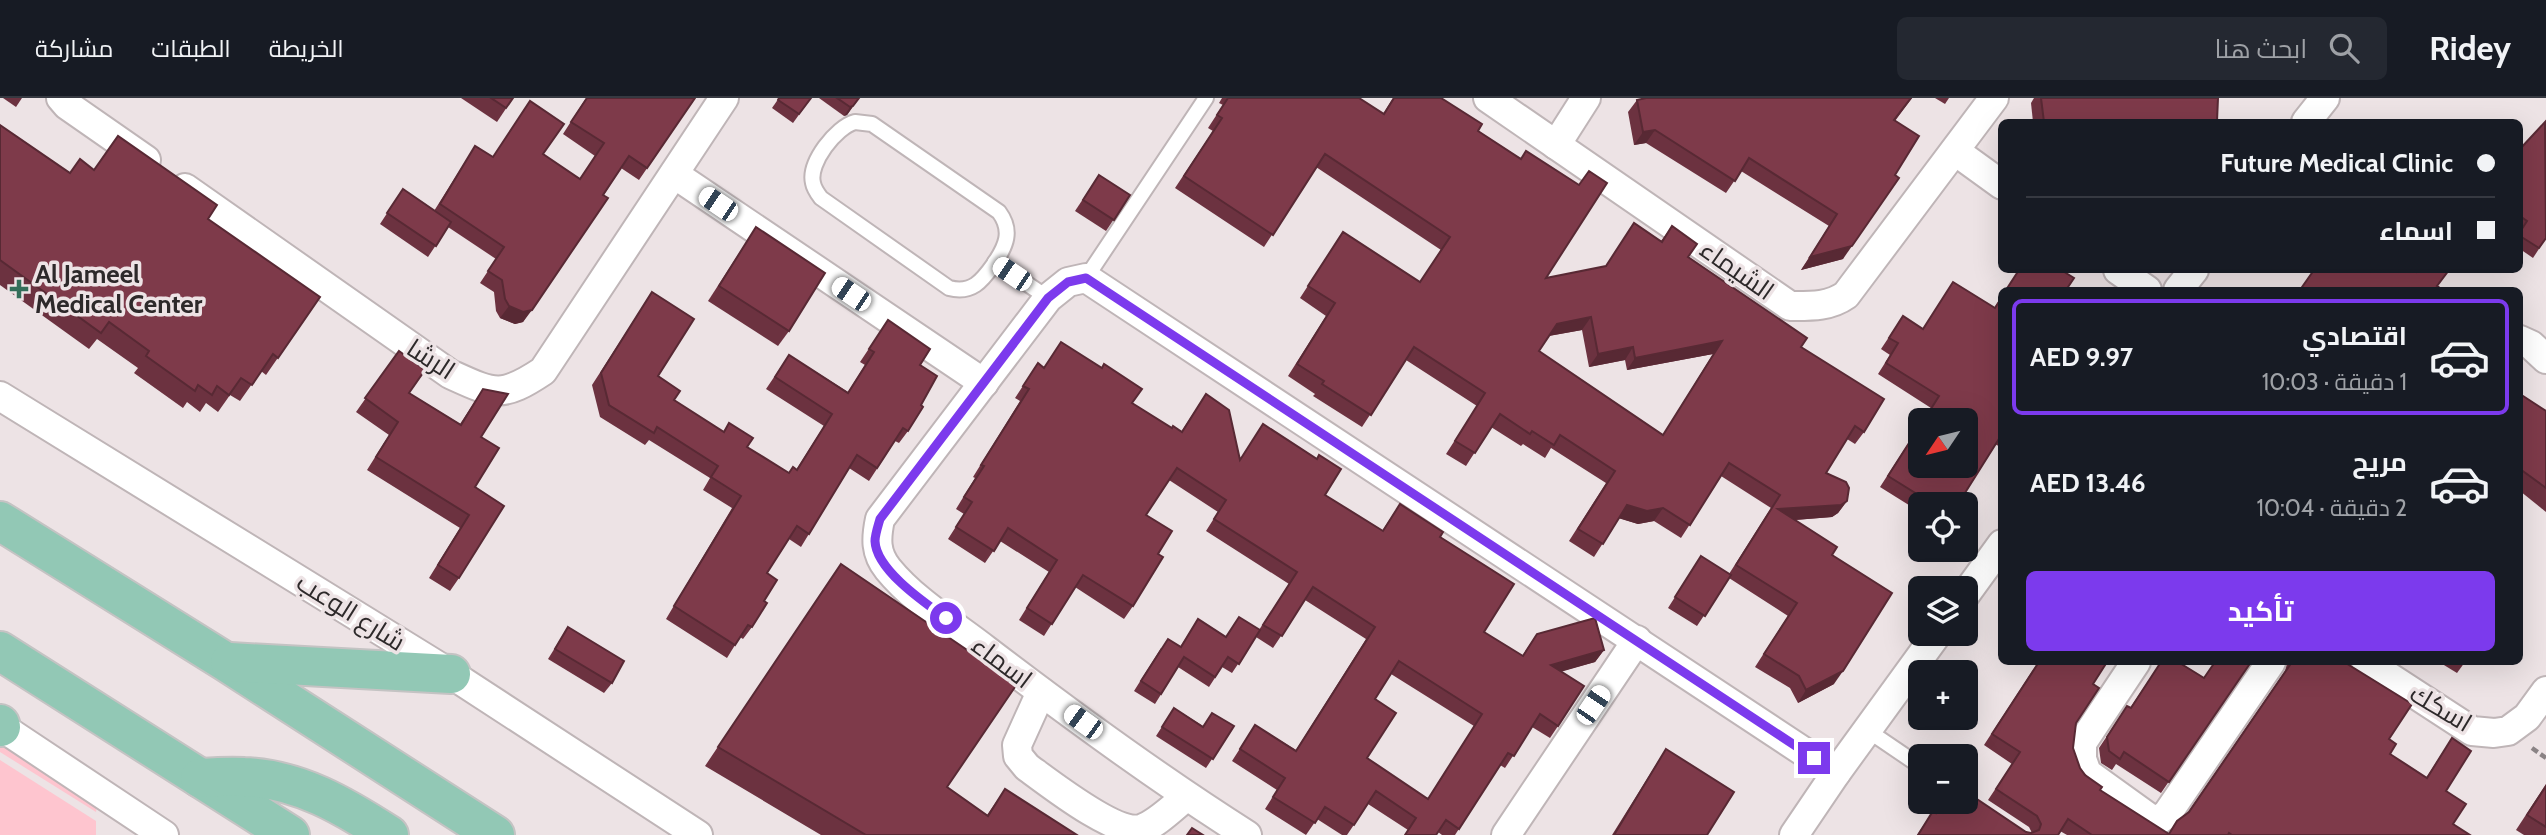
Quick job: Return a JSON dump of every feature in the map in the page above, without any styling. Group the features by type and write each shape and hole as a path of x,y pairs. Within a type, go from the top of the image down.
{"main road":[{"path":"0,521 495,835"},
{"path":"0,651 290,835"},
{"path":"226,662 451,674"},
{"path":"200,778 245,777 289,784 332,800 389,835"}],"street":[{"name":"الرشا","path":"61,98 66,105 450,374 487,391 517,389 543,371 724,98"},
{"name":"الشيماء","path":"1488,98 1790,306 1835,303 1846,295 1994,98"},
{"path":"1556,145 1586,98"},
{"path":"2308,119 2325,98"},
{"path":"1955,151 1998,182"},
{"path":"674,174 984,383"},
{"path":"2122,273 2143,287"},
{"path":"2180,287 2192,273"},
{"path":"1086,278 1836,773"},
{"name":"اسماء","path":"1086,278 1068,282 1048,298 880,519 875,543 886,567 907,589 1041,692 1186,797 1247,835"},
{"path":"2523,341 2546,359"},
{"name":"شارع الوعب","path":"0,396 451,674 698,835"},
{"path":"1978,577 1998,550"},
{"path":"1506,835 1637,640"},
{"path":"1794,835 1928,646"},
{"path":"2134,665 2082,743 2082,760 2087,773 2151,819 2160,820 2167,814 2269,665"},
{"name":"اسكك","path":"2371,665 2472,731 2508,731 2527,717 2546,691"},
{"path":"1041,692 1017,745 1018,756 1027,767 1108,824 1132,830 1142,829 1186,797"},
{"path":"0,725 154,832"}],"lane":[{"path":"1086,278 1206,98"},
{"path":"855,122 872,124 999,212 1004,219 1008,236 995,262 981,282 974,287 966,290 949,288 821,198 813,183 814,166 839,129 855,122"},
{"path":"995,262 1048,298"},
{"path":"1867,730 1908,757"}],"shaded area":[{"path":"0,734 99,794 96,812 0,752"},
{"path":"0,760 96,821 96,835 0,835"}],"building":[{"path":"491,98 513,98 506,108"},
{"path":"587,98 695,98 647,168 629,156 603,195 608,198 532,310 523,312 509,306 502,280 488,271 504,247 440,204 475,146 493,157 530,101 564,124 543,154 580,179 604,143 571,122"},
{"path":"811,98 799,114 778,100"},
{"path":"837,98 859,98 850,107"},
{"path":"1228,98 1359,98 1384,114 1394,98 1441,98 1482,124 1478,131 1521,159 1526,151 1579,185 1589,171 1607,183 1546,278 1606,266 1634,223 1662,242 1672,226 1697,244 1688,257 1807,338 1801,347 1884,399 1864,432 1855,426 1826,473 1846,482 1849,488 1847,501 1841,505 1778,509 1837,547 1832,555 1892,593 1843,671 1806,690 1799,676 1764,654 1797,603 1736,565 1780,495 1729,463 1690,525 1663,508 1647,511 1627,505 1603,544 1578,529 1615,471 1560,435 1554,445 1532,431 1530,434 1500,414 1475,453 1455,441 1485,393 1414,347 1371,415 1322,384 1324,381 1297,364 1335,303 1308,286 1343,232 1420,282 1450,237 1325,154 1273,235 1184,176 1222,118 1217,115","holes":["1591,317 1598,354 1633,347 1635,358 1722,341 1663,435 1539,351 1557,324"]},
{"path":"1911,98 1894,120 1919,136 1895,175 1899,178 1852,246 1810,257 1837,214 1749,158 1735,181 1655,130 1643,132 1637,100"},
{"path":"2041,98 2218,98 2217,119 2044,119"},
{"path":"2545,122 2546,238 2539,248 2523,238 2523,227 2527,221 2523,218 2523,146"},
{"path":"0,125 70,173 80,159 94,170 118,136 217,205 208,219 320,297 278,358 273,354 252,385 241,378 229,395 217,386 212,395 198,385 195,391 146,356 149,351 109,322 101,333 0,260"},
{"path":"1099,175 1130,195 1114,220 1083,200"},
{"path":"403,189 451,222 436,246 387,213"},
{"path":"756,227 825,273 789,331 719,286"},
{"path":"2017,273 2066,273 2074,278 2068,287 2008,287"},
{"path":"2312,273 2447,273 2438,287 2302,287"},
{"path":"1953,282 1995,308 1998,303 1998,440 1978,472 1978,408 1932,408 1939,396 1886,363 1898,343 1889,338 1903,316 1923,329"},
{"path":"652,292 694,319 658,376 680,391 674,400 724,432 729,423 753,438 747,447 789,473 793,467 797,470 832,414 775,377 789,355 848,393 874,352 869,349 888,320 930,349 920,365 937,376 908,431 903,428 877,468 857,455 809,534 797,526 767,573 777,580 764,601 767,603 752,627 748,625 735,645 674,606 741,496 711,477 718,466 657,427 654,433 609,405 601,373"},
{"path":"1061,342 1102,368 1104,364 1142,389 1132,403 1182,432 1206,394 1229,410 1240,460 1263,424 1317,459 1319,455 1341,469 1325,495 1383,531 1400,504 1443,532 1440,537 1514,584 1484,632 1523,656 1537,634 1595,618 1604,650 1551,665 1584,686 1558,726 1540,714 1514,756 1508,753 1459,829 1446,820 1436,835 1405,835 1416,818 1376,791 1354,825 1325,807 1315,823 1273,797 1285,778 1240,749 1255,725 1296,751 1375,627 1313,587 1282,636 1263,625 1297,572 1214,519 1226,500 1177,468 1146,515 1172,531 1158,554 1163,557 1133,606 1083,575 1052,624 1027,608 1057,560 1008,528 994,551 956,527 972,502 964,497 1029,389 1023,386 1038,363 1044,368","holes":["1399,661 1482,714 1428,799 1367,758 1396,713 1375,699"]},
{"path":"399,351 425,370 409,393 461,425 483,389 508,394 481,437 499,448 475,487 504,506 459,578 438,565 469,515 376,457 398,422 365,398"},
{"path":"2523,396 2546,411 2546,488 2523,471"},
{"path":"1908,445 1908,478 1974,478 1966,492 1914,492 1888,476"},
{"path":"1701,556 1731,575 1705,616 1675,597"},
{"path":"841,564 1017,684 947,787 988,816 1005,789 1077,835 866,835 718,747"},
{"path":"1239,617 1260,630 1239,664 1228,657 1215,677 1184,657 1161,694 1141,681 1168,639 1181,647 1198,619 1226,637"},
{"path":"568,627 624,661 612,683 555,649"},
{"path":"2037,665 2105,665 2093,684 2099,688 2076,723 2073,748 2080,768 2102,787 2100,790 2169,834 2177,821 2189,812 2290,665 2349,665 2412,704 2389,739 2396,744 2390,754 2427,778 2452,738 2471,751 2446,791 2466,804 2453,824 2470,835 2092,835 2068,819 2058,835 1918,835 1931,814 1978,814 1978,800 2026,832 2039,830 2041,824 2037,816 1996,789 2020,752 1992,734"},
{"path":"2159,665 2183,665 2204,678 2213,665 2249,665 2169,782 2124,752 2120,759 2109,751 2107,737 2127,706 2131,708"},
{"path":"1174,708 1203,727 1212,713 1234,726 1213,759 1162,727"},
{"path":"1666,749 1734,792 1707,835 1614,835"},
{"path":"2546,786 2546,827 2527,815"},
{"path":"1192,828 1203,835 1187,835"}],"place":[{"name":"Al Jameel Medical Center","path":"19,289"}],"route":[{"path":"946,618 907,589 886,567 875,543 880,519 1048,298 1068,282 1086,278 1814,758"}]}
